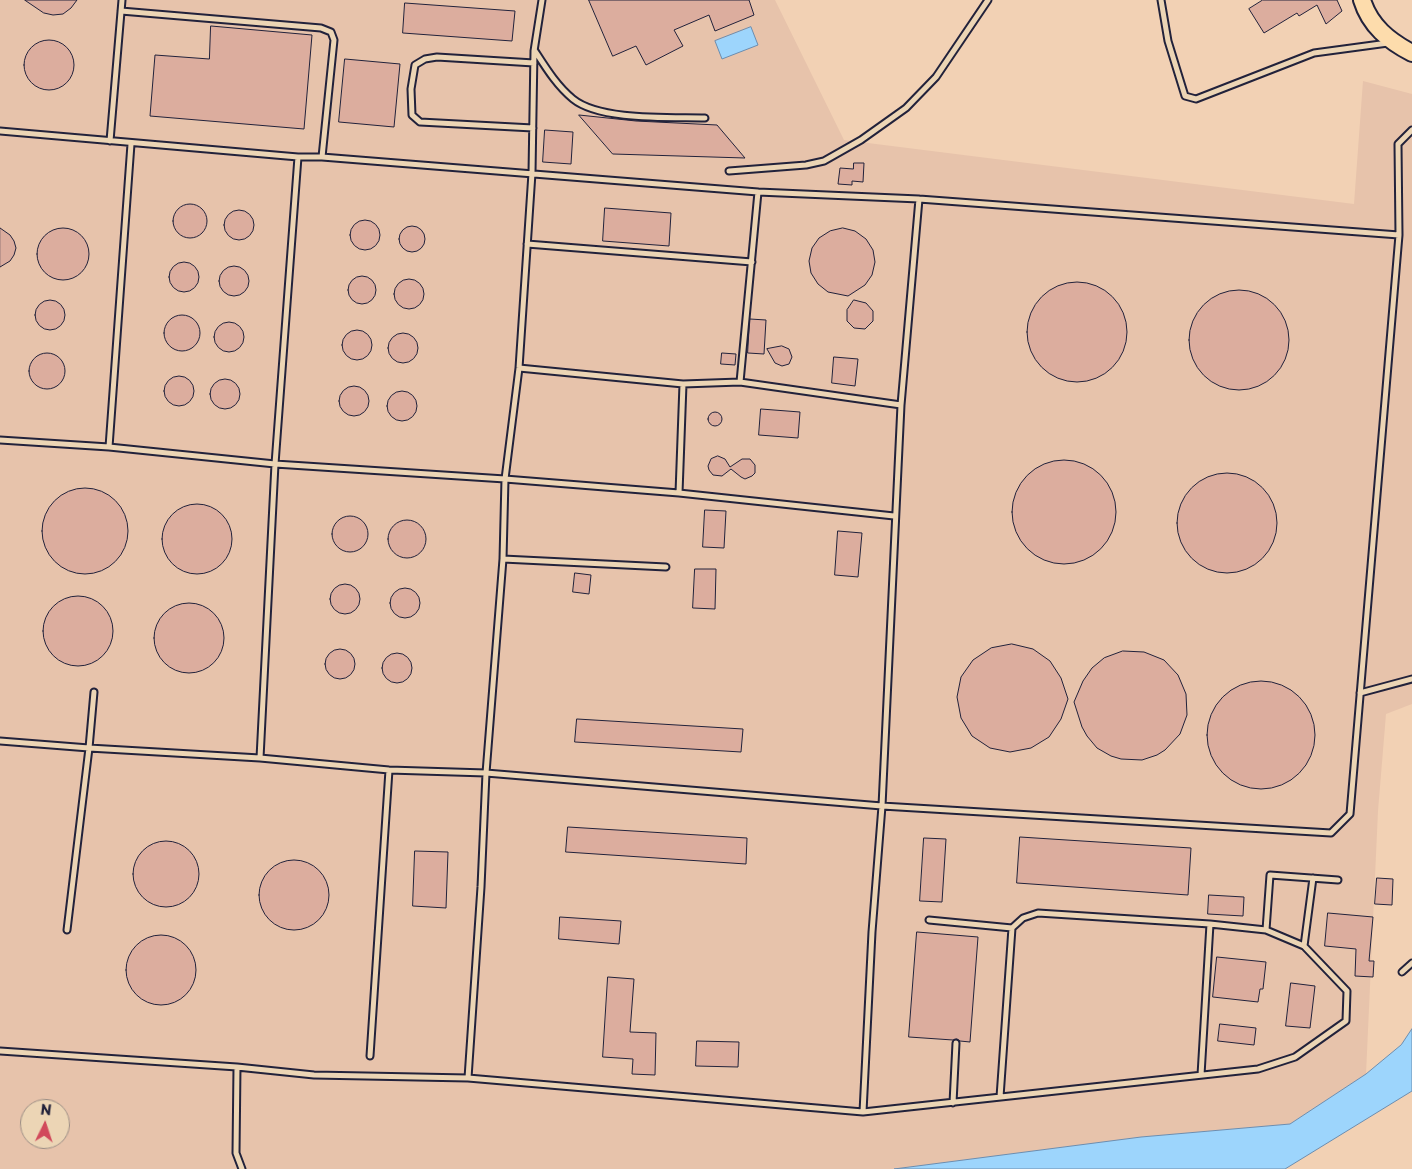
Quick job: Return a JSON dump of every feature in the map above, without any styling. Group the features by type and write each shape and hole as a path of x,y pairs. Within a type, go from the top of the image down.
{"main road":[{"path":"1362,0 1375,26 1392,43 1412,53"}],"lane":[{"path":"110,141 122,0"},
{"path":"468,1078 481,887 486,772 503,559 505,479 519,368 528,244 532,174 534,51 542,0"},
{"path":"729,171 806,165 824,161 862,140 906,108 936,77 988,0"},
{"path":"1162,0 1168,41 1185,96 1196,99 1314,53 1392,43"},
{"path":"121,11 321,28 331,32 334,40 322,157"},
{"path":"534,51 556,83 574,100 590,109 616,114 705,118"},
{"path":"533,128 420,122 412,115 411,89 415,65 425,59 437,57 534,63"},
{"path":"0,741 260,758 389,770 486,772 882,806 1331,833 1350,814 1399,235 1398,144 1412,130"},
{"path":"0,132 130,144 298,157 322,157 758,192 920,199 1399,235"},
{"path":"109,447 130,144"},
{"path":"260,758 275,464 298,157"},
{"path":"740,382 758,192"},
{"path":"863,1112 872,932 882,806 894,516 901,405 920,199"},
{"path":"528,244 752,262"},
{"path":"519,368 683,384 740,382 901,405"},
{"path":"679,493 683,384"},
{"path":"0,440 109,447 275,464 505,479 679,493 894,516"},
{"path":"503,559 666,567"},
{"path":"1360,693 1412,679"},
{"path":"67,930 94,692"},
{"path":"370,1056 389,770"},
{"path":"1266,930 1270,875 1338,880"},
{"path":"1304,946 1313,878"},
{"path":"0,1051 237,1067 314,1075 468,1078 863,1112 1258,1069 1295,1057 1346,1022 1347,991 1304,946 1266,930 1210,924 1038,913 1023,918 1012,928 1000,1097"},
{"path":"929,920 1012,928"},
{"path":"1202,1075 1210,924"},
{"path":"1402,972 1412,963"},
{"path":"953,1103 956,1043"},
{"path":"237,1067 236,1152 242,1169"}],"shaded area":[{"path":"0,0 775,0 844,140 1354,204 1363,81 1412,94 1412,704 1386,714 1378,811 1366,1074 1290,1124 1141,1137 894,1169 0,1169"}],"water":[{"path":"751,27 758,45 722,59 715,41"},
{"path":"1412,1029 1412,1091 1285,1169 894,1169 1141,1137 1290,1124 1366,1074 1401,1045"}],"building":[{"path":"25,0 77,0 63,14 53,15 44,13"},
{"path":"589,0 749,0 754,15 715,31 709,15 674,30 683,46 646,65 636,46 613,56"},
{"path":"1263,0 1337,0 1342,11 1326,24 1317,5 1299,16 1297,13 1264,33 1249,9"},
{"path":"405,3 515,11 512,41 403,33"},
{"path":"211,26 312,35 304,129 150,116 155,55 209,59"},
{"path":"49,40 63,44 70,51 74,65 70,79 63,86 49,90 35,86 28,79 24,65 28,51 35,44"},
{"path":"345,59 400,64 394,127 339,122"},
{"path":"579,115 636,121 717,125 745,158 613,154"},
{"path":"545,130 573,132 571,164 543,162"},
{"path":"854,163 864,163 863,182 852,181 852,185 838,184 840,168 853,169"},
{"path":"190,204 202,209 207,221 202,233 190,238 178,233 173,221 178,209"},
{"path":"605,208 671,213 669,246 603,241"},
{"path":"239,210 250,214 254,225 250,236 239,240 228,236 224,225 228,214"},
{"path":"365,220 376,224 380,235 376,246 365,250 354,246 350,235 354,224"},
{"path":"412,226 421,230 425,239 421,248 412,252 403,248 399,239 403,230"},
{"path":"0,228 10,235 16,248 10,261 0,267"},
{"path":"63,228 73,230 81,236 87,244 89,254 87,264 81,272 73,278 63,280 53,278 45,272 39,264 37,254 39,244 45,236 53,230"},
{"path":"843,228 855,231 866,239 873,250 875,262 872,275 865,285 848,296 828,292 818,284 811,273 809,261 812,248 819,238 830,231"},
{"path":"184,262 195,266 199,277 195,288 184,292 173,288 169,277 173,266"},
{"path":"234,266 245,270 249,281 245,292 234,296 223,292 219,281 223,270"},
{"path":"362,276 372,280 376,290 372,300 362,304 352,300 348,290 352,280"},
{"path":"409,279 420,283 424,294 420,305 409,309 398,305 394,294 398,283"},
{"path":"1077,282 1087,283 1105,290 1119,304 1126,322 1126,342 1119,360 1105,374 1087,381 1077,382 1067,381 1049,374 1035,360 1028,342 1027,332 1028,322 1035,304 1049,290 1067,283"},
{"path":"1239,290 1249,291 1267,298 1281,312 1288,330 1288,350 1281,368 1267,382 1249,389 1239,390 1229,389 1211,382 1197,368 1190,350 1189,340 1190,330 1197,312 1211,298 1229,291"},
{"path":"50,300 61,304 65,315 61,326 50,330 39,326 35,315 39,304"},
{"path":"854,300 866,303 873,311 873,321 865,329 854,328 847,321 847,310"},
{"path":"182,315 194,321 200,333 194,345 182,351 170,345 164,333 170,321"},
{"path":"750,319 766,320 764,354 748,353"},
{"path":"229,322 240,326 244,337 240,348 229,352 218,348 214,337 218,326"},
{"path":"357,330 368,334 372,345 368,356 357,360 346,356 342,345 346,334"},
{"path":"403,333 414,337 418,348 414,359 403,363 392,359 388,348 392,337"},
{"path":"782,346 789,349 792,357 789,364 782,366 775,363 767,349"},
{"path":"47,353 54,354 60,358 64,364 64,378 60,384 54,388 47,389 40,388 34,384 30,378 29,371 30,364 34,358 40,354"},
{"path":"722,353 736,354 735,365 721,364"},
{"path":"834,357 858,359 855,386 832,383"},
{"path":"179,376 190,380 194,391 190,402 179,406 168,402 164,391 168,380"},
{"path":"225,379 236,383 240,394 236,405 225,409 214,405 210,394 214,383"},
{"path":"354,386 365,390 369,401 365,412 354,416 343,412 339,401 343,390"},
{"path":"402,391 413,395 417,406 413,417 402,421 391,417 387,406 391,395"},
{"path":"761,409 800,412 798,438 759,435"},
{"path":"715,412 720,414 722,419 720,424 715,426 710,424 708,419 710,414"},
{"path":"718,456 725,459 730,467 742,459 750,459 755,465 755,473 745,479 731,469 722,476 713,475 708,466 711,459"},
{"path":"1064,460 1084,464 1101,475 1112,492 1116,512 1112,532 1101,549 1084,560 1064,564 1044,560 1027,549 1016,532 1012,512 1016,492 1027,475 1044,464"},
{"path":"1227,473 1237,474 1255,481 1269,495 1276,513 1276,533 1269,551 1255,565 1237,572 1227,573 1217,572 1199,565 1185,551 1178,533 1177,523 1178,513 1185,495 1199,481 1217,474"},
{"path":"85,488 101,491 109,495 121,507 125,515 128,531 125,547 121,555 109,567 101,571 85,574 69,571 61,567 49,555 45,547 42,531 45,515 49,507 61,495 69,491"},
{"path":"197,504 210,507 222,514 229,526 232,539 229,552 222,564 210,571 197,574 184,571 172,564 165,552 162,539 165,526 172,514 184,507"},
{"path":"705,510 726,511 724,548 703,547"},
{"path":"350,516 357,517 363,521 367,527 367,541 363,547 357,551 350,552 343,551 337,547 333,541 332,534 333,527 337,521 343,517"},
{"path":"407,520 420,526 426,539 420,552 407,558 394,552 388,539 394,526"},
{"path":"838,531 862,533 858,577 835,575"},
{"path":"695,569 716,569 715,609 693,608"},
{"path":"575,573 591,575 589,594 573,592"},
{"path":"345,584 356,588 360,599 356,610 345,614 334,610 330,599 334,588"},
{"path":"405,588 416,592 420,603 416,614 405,618 394,614 390,603 394,592"},
{"path":"78,596 91,599 103,606 110,618 113,631 110,644 103,656 91,663 78,666 65,663 53,656 46,644 43,631 46,618 53,606 65,599"},
{"path":"189,603 202,606 214,613 221,625 224,638 221,651 214,663 202,670 189,673 176,670 164,663 157,651 154,638 157,625 164,613 176,606"},
{"path":"1012,644 1033,649 1050,661 1061,678 1068,699 1061,719 1049,737 1031,748 1010,752 990,748 972,736 961,718 957,697 961,677 973,660 991,648"},
{"path":"340,649 351,653 355,664 351,675 340,679 329,675 325,664 329,653"},
{"path":"1123,651 1144,652 1164,660 1178,675 1186,694 1187,715 1180,734 1165,750 1142,760 1121,759 1097,748 1082,727 1074,702 1083,681 1092,668 1104,658"},
{"path":"397,653 408,657 412,668 408,679 397,683 386,679 382,668 386,657"},
{"path":"1261,681 1282,685 1299,697 1311,714 1315,735 1311,756 1299,773 1282,785 1261,789 1240,785 1223,773 1211,756 1207,735 1211,714 1223,697 1240,685"},
{"path":"577,719 743,729 741,752 575,742"},
{"path":"568,827 747,838 746,864 566,852"},
{"path":"1020,837 1191,848 1188,895 1017,883"},
{"path":"924,838 946,839 942,902 920,901"},
{"path":"166,841 178,844 189,851 196,862 199,874 196,886 189,897 178,904 166,907 154,904 143,897 136,886 133,874 136,862 143,851 154,844"},
{"path":"415,851 448,852 446,908 413,906"},
{"path":"294,860 307,863 319,870 326,882 329,895 326,908 319,920 307,927 294,930 281,927 269,920 262,908 259,895 262,882 269,870 281,863"},
{"path":"1377,878 1393,879 1392,905 1375,904"},
{"path":"1209,895 1244,897 1243,916 1208,914"},
{"path":"1328,913 1373,917 1369,961 1374,961 1373,977 1355,976 1356,949 1325,946"},
{"path":"560,917 621,921 619,944 559,939"},
{"path":"917,932 978,937 970,1042 957,1039 909,1037"},
{"path":"161,935 174,938 186,945 193,957 196,970 193,983 186,995 174,1002 161,1005 148,1002 136,995 129,983 126,970 129,957 136,945 148,938"},
{"path":"1217,957 1266,962 1263,989 1260,989 1258,1002 1213,997"},
{"path":"608,977 634,979 630,1032 656,1033 655,1075 632,1074 633,1059 603,1057"},
{"path":"1291,983 1315,986 1310,1028 1286,1026"},
{"path":"1220,1024 1256,1028 1254,1045 1218,1041"},
{"path":"697,1041 739,1042 738,1067 696,1066"}]}
